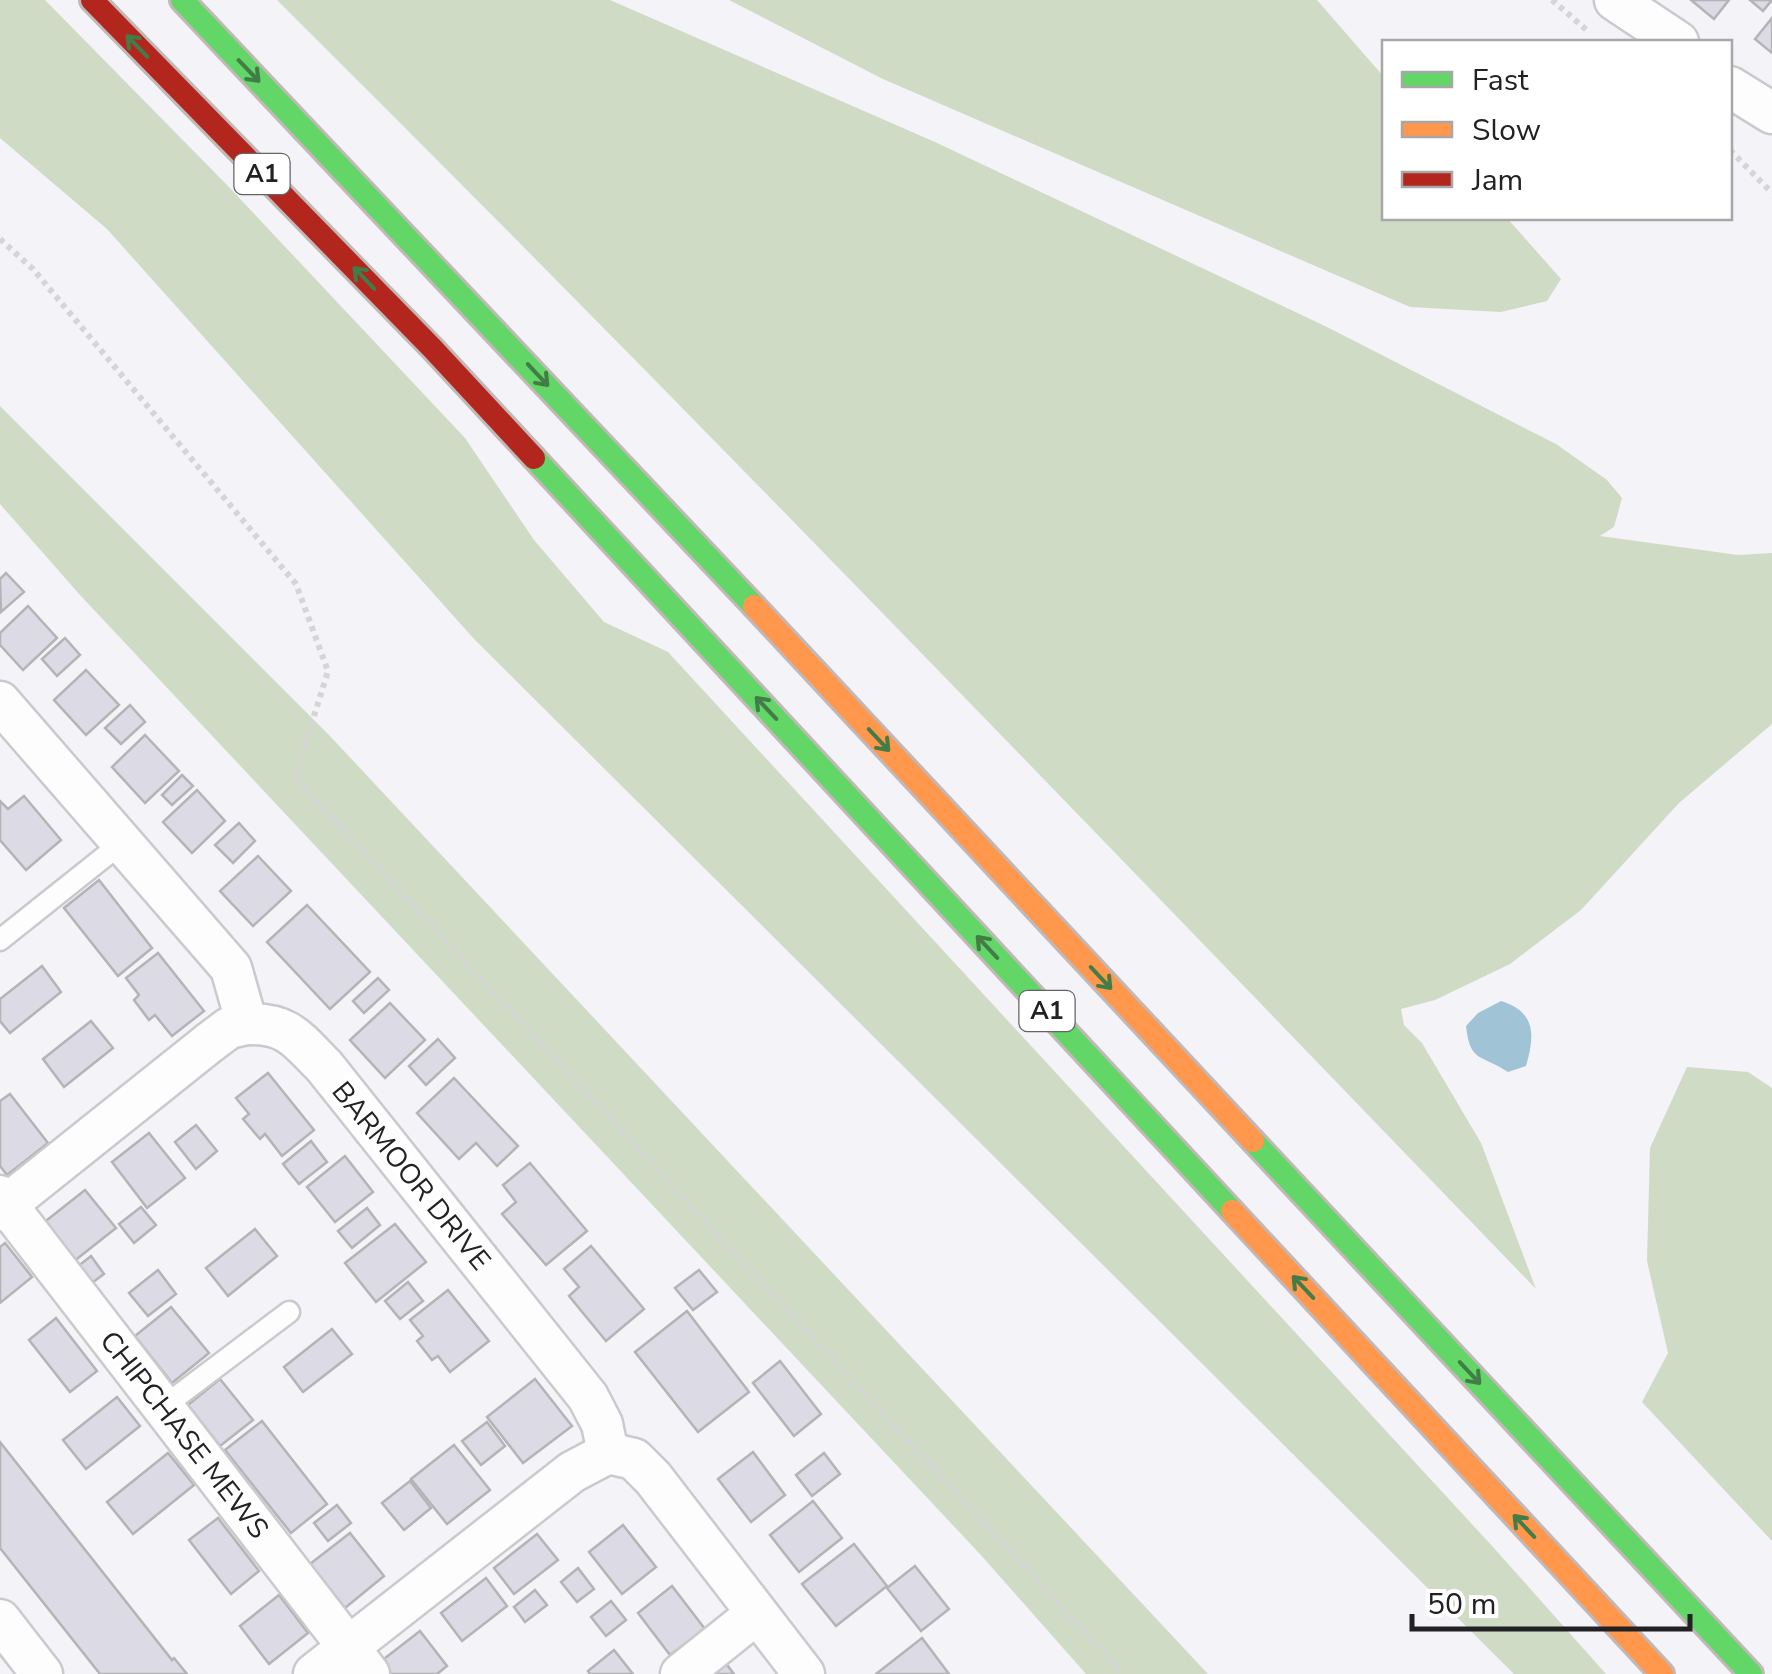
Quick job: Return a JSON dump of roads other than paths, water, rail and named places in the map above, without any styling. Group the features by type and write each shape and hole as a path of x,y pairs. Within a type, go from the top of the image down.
{"highway":[{"name":"A1","path":"92,0 432,348 1662,1674"},
{"name":"A1","path":"182,0 499,333 1751,1674"}],"street":[{"path":"1616,0 1675,40"},
{"path":"1732,88 1772,113"},
{"path":"0,702 232,968 247,1024 229,1028 2,1203"},
{"name":"BARMOOR DRIVE","path":"247,1024 270,1024 290,1032 324,1066 588,1397 602,1424 608,1453"},
{"name":"CHIPCHASE MEWS","path":"2,1203 358,1661"},
{"path":"314,1674 358,1661 572,1472 608,1453 634,1460 653,1478 804,1674"},
{"path":"682,1674 756,1614"},
{"path":"0,1620 42,1674"}],"lane":[{"path":"0,940 123,842"},
{"path":"163,1407 289,1312"}],"water":[{"path":"1501,1001 1521,1011 1531,1035 1526,1066 1508,1072 1474,1052 1466,1026 1478,1013"}]}
